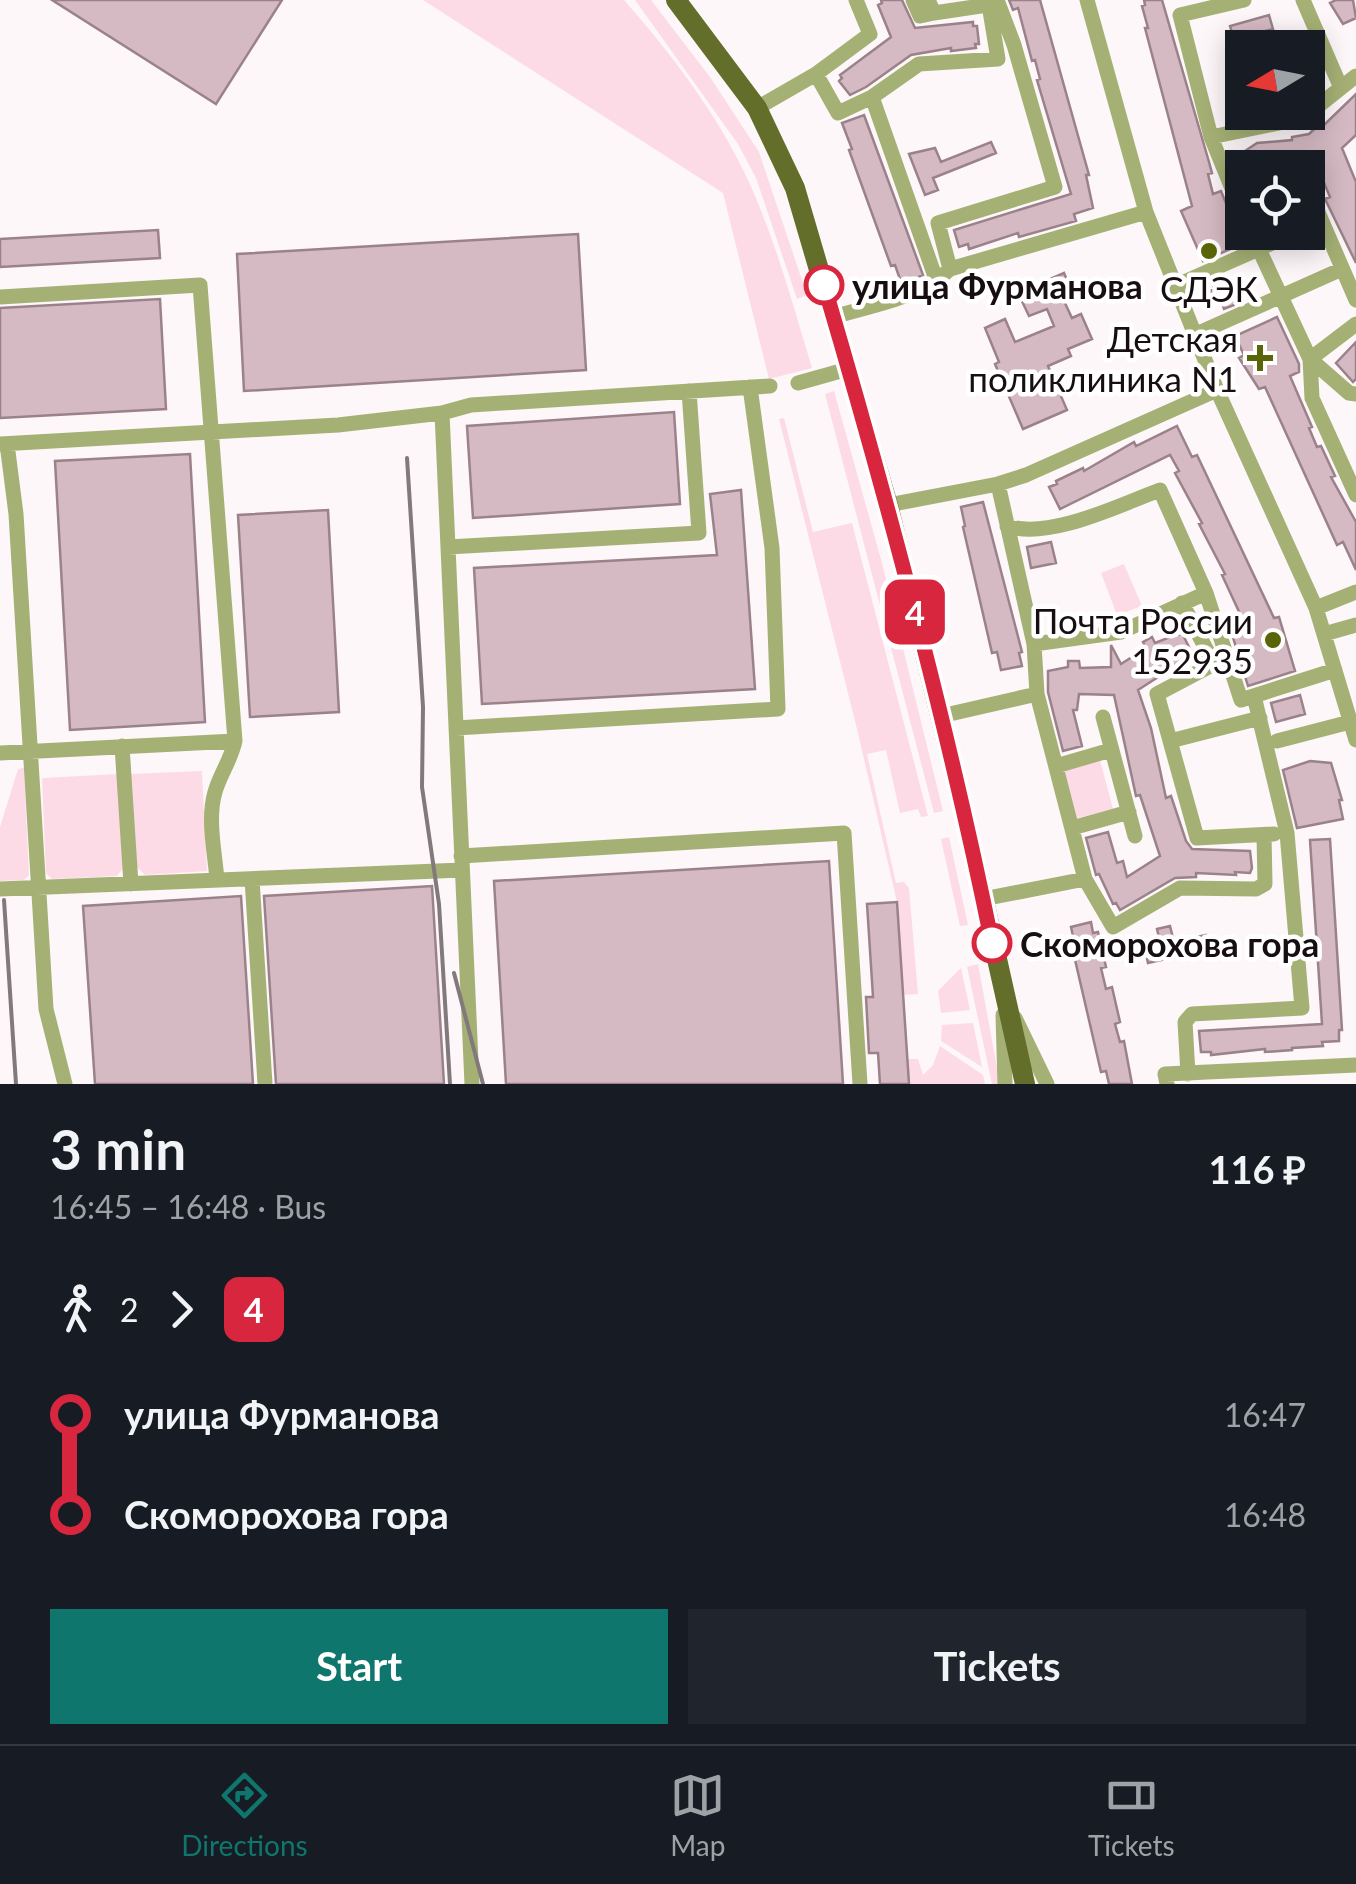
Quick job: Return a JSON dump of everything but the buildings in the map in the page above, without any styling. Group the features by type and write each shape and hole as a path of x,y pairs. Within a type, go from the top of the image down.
{"main road":[{"path":"676,0 757,108 796,188 888,504 1025,1084"}],"street":[{"path":"757,108 816,74 870,34 856,0"},
{"path":"914,0 920,16 931,7 995,3"},
{"path":"1087,0 1146,212 1217,390 1316,608 1356,740"},
{"path":"1225,168 1211,137 1180,15 1244,0"},
{"path":"1303,0 1341,88"},
{"path":"816,74 838,112 872,97 919,64 998,59 995,3"},
{"path":"950,269 938,223 1055,188 1014,45 995,3"},
{"path":"1211,137 1303,118 1356,76"},
{"path":"872,97 937,282"},
{"path":"834,317 937,282 950,269 1146,212"},
{"path":"1325,242 1356,300"},
{"path":"1175,286 1259,250 1310,359 1349,394 1356,394"},
{"path":"1194,334 1342,269"},
{"path":"0,296 200,285 235,740 212,810 217,880"},
{"path":"1310,359 1356,324"},
{"path":"1310,359 1312,398 1356,496"},
{"path":"798,383 848,369"},
{"path":"65,1084 46,1008 16,514 4,444 338,425 487,404 770,386"},
{"path":"456,728 778,709 772,548 750,387"},
{"path":"888,504 998,484 1026,475 1217,390"},
{"path":"448,547 700,532 689,391"},
{"path":"442,413 472,1084"},
{"path":"998,484 1034,644 1037,694 1085,879 1113,927 1180,888 1256,888 1294,882"},
{"path":"1007,526 1023,531 1077,521 1160,490 1206,594 1220,660"},
{"path":"1316,608 1356,592"},
{"path":"1034,644 1122,632 1206,594"},
{"path":"1182,603 1241,700 1335,670"},
{"path":"1324,634 1356,626"},
{"path":"1220,660 1157,694 1197,838 1288,833"},
{"path":"941,716 1037,694"},
{"path":"1188,1074 1186,1022 1192,1014 1302,1008 1288,833 1254,696"},
{"path":"1103,717 1136,836"},
{"path":"1170,741 1260,718"},
{"path":"1277,741 1350,722"},
{"path":"0,753 235,740"},
{"path":"122,746 131,884"},
{"path":"1056,766 1111,750"},
{"path":"1072,828 1128,812"},
{"path":"0,889 252,879 844,833 860,1084"},
{"path":"1264,835 1265,884"},
{"path":"252,879 264,1084"},
{"path":"983,899 1085,879"},
{"path":"1004,996 1005,1084"},
{"path":"1004,996 1047,1084"},
{"path":"1167,1084 1165,1074 1355,1068"}],"shaded area":[{"path":"423,0 624,0 692,85 735,154 775,248 812,368 769,379 723,193"},
{"path":"635,0 651,0 710,77 759,152 807,295 797,299 756,178 738,144"},
{"path":"834,391 882,563 943,811 934,813 825,394"},
{"path":"784,418 813,532 852,523 928,816 921,817 918,809 900,813 886,750 867,754 896,883 904,882 909,888 918,994 903,995 897,902 779,419"},
{"path":"1124,564 1142,606 1117,615 1101,573"},
{"path":"1100,760 1113,809 1077,818 1064,770"},
{"path":"24,768 29,875 24,880 0,881 0,827 18,769"},
{"path":"202,771 207,871 145,875 136,866 130,774"},
{"path":"118,774 124,867 117,876 52,879 46,873 42,778"},
{"path":"949,837 968,925 960,926 941,839"},
{"path":"978,964 1000,1084 992,1084 967,967"},
{"path":"961,968 970,1010 941,1013 938,991"},
{"path":"973,1023 982,1067 941,1041 942,1025"},
{"path":"940,1046 983,1075 985,1084 909,1084 908,1059 918,1059 923,1075 933,1065"}],"railway":[{"path":"407,458 423,707 422,787 439,904 450,1084"},
{"path":"4,900 16,1084"},
{"path":"454,973 483,1084"}],"bus line":[{"name":"4","path":"824,285 888,504 965,816 992,943"}],"place":[{"name":"СДЭК","path":"1209,251"},
{"name":"улица Фурманова","path":"824,285"},
{"name":"Детская поликлиника N1","path":"1260,358"},
{"name":"Почта России 152935","path":"1273,640"},
{"name":"Скоморохова гора","path":"992,943"}]}
